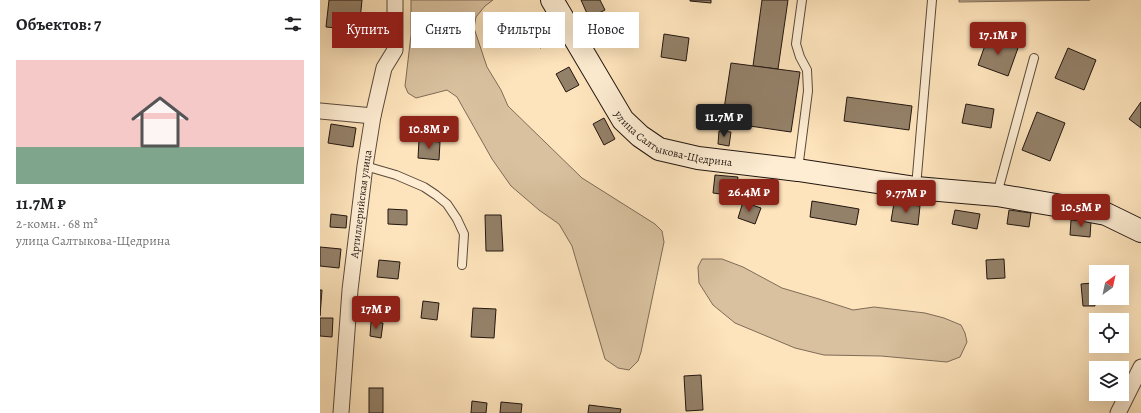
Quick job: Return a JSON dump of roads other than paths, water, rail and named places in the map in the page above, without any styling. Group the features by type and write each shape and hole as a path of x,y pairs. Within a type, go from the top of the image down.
{"street":[{"name":"Артиллерийская улица","path":"341,413 350,290 365,166 373,116 384,68 394,50 395,0"},
{"name":"улица Салтыкова-Щедрина","path":"552,0 623,120 640,136 659,148 698,158 798,170 916,188 997,195 1079,209 1106,214 1141,231"},
{"path":"320,111 373,116"},
{"path":"1118,413 1141,368"}],"lane":[{"path":"798,170 808,92 807,70 800,57 796,44 802,0"},
{"path":"916,188 932,0"},
{"path":"997,195 1034,58"},
{"path":"365,166 396,175 424,187 447,204 457,219 464,234 462,265"}]}
